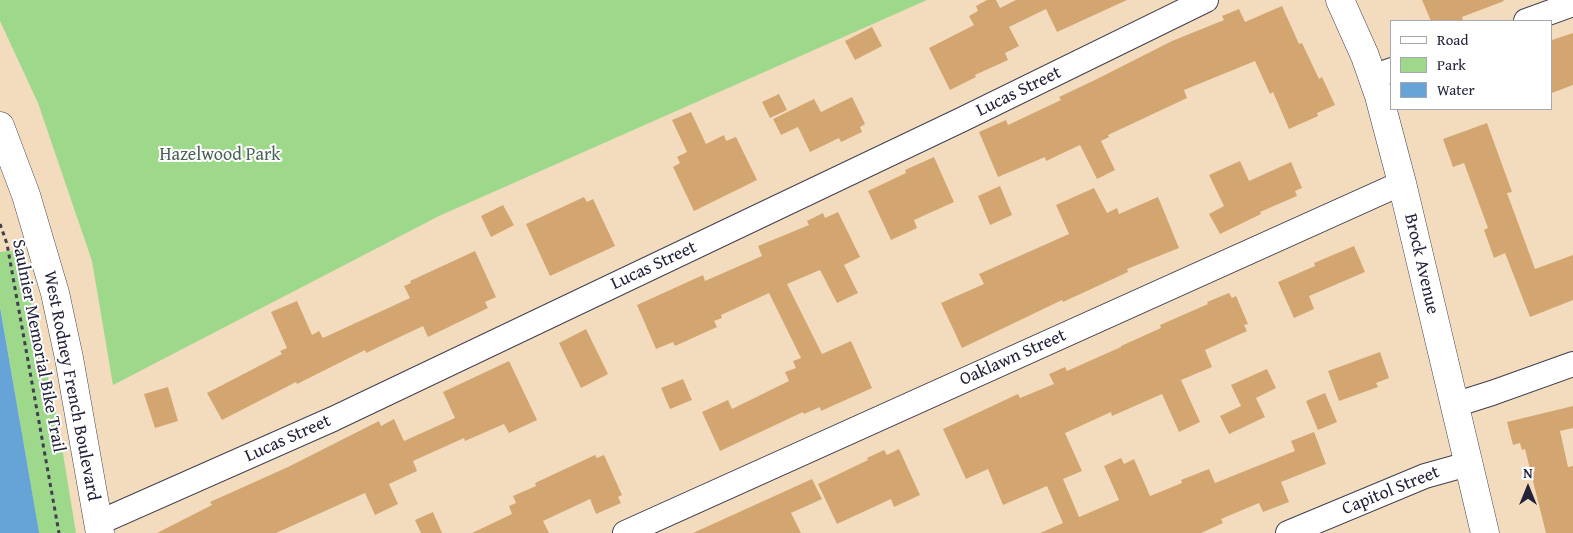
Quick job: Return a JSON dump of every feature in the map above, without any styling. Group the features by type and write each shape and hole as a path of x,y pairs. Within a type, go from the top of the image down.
{"main road":[{"name":"Brock Avenue","path":"1340,0 1382,73 1402,184 1485,533"},
{"name":"West Rodney French Boulevard","path":"0,126 26,195 55,293 99,528"}],"street":[{"name":"Lucas Street","path":"99,528 961,120 1206,0"},
{"path":"1529,20 1573,4"},
{"name":"Oaklawn Street","path":"624,533 1402,184"},
{"path":"1454,405 1573,364"},
{"name":"Capitol Street","path":"1288,533 1426,476 1468,464"}],"path":[{"name":"Saulnier Memorial Bike Trail","path":"0,224 7,244 59,533"}],"green space":[{"name":"Hazelwood Park","path":"0,0 927,0 439,216 113,385 92,261 38,103 0,21"},
{"path":"19,250 57,417 76,533 39,533 0,306 0,252"}],"water":[{"path":"0,307 39,532 39,533 0,533"}],"building":[{"path":"987,0 996,0 1000,8 1016,0 1127,0 1057,32 1046,9 1009,27 1019,46 1005,53 1008,60 975,75 976,77 950,90 929,48 974,25 969,16 978,11 976,6"},
{"path":"1422,0 1504,1 1462,17 1463,20 1431,20"},
{"path":"1282,6 1299,44 1302,43 1319,79 1322,77 1335,105 1317,113 1318,116 1289,129 1273,92 1270,94 1255,61 1184,90 1187,98 1108,135 1109,137 1101,141 1115,170 1097,179 1080,145 1046,161 1045,157 998,177 979,132 1006,120 1008,125 1061,100 1059,97 1172,41 1224,20 1222,16 1239,9 1245,22"},
{"path":"872,27 882,46 855,60 845,41"},
{"path":"1573,33 1573,85 1553,93 1553,40"},
{"path":"779,94 787,110 770,118 762,102"},
{"path":"852,97 865,124 860,127 862,132 841,142 839,138 810,152 798,127 781,135 773,119 814,99 821,112"},
{"path":"691,112 706,144 724,135 726,141 736,137 757,180 694,211 673,167 680,163 677,157 687,152 672,120"},
{"path":"1487,123 1512,192 1507,193 1535,269 1573,255 1573,300 1530,317 1505,253 1494,258 1484,230 1488,228 1464,163 1453,167 1443,139"},
{"path":"934,157 954,202 914,220 917,228 891,240 868,191 906,173 905,170"},
{"path":"1240,161 1249,181 1291,162 1302,188 1295,191 1297,196 1260,212 1261,214 1220,234 1209,214 1224,206 1209,175"},
{"path":"1000,186 1012,215 990,225 978,196"},
{"path":"1094,188 1107,213 1117,208 1119,214 1158,197 1179,248 1127,269 1128,272 1063,302 1062,300 962,348 941,303 984,284 979,274 1069,234 1056,205"},
{"path":"584,197 587,202 593,199 615,246 550,276 526,224"},
{"path":"503,205 514,225 491,237 481,216"},
{"path":"838,212 860,257 844,265 858,293 837,303 820,270 787,284 822,354 851,341 872,388 821,411 820,407 804,414 803,412 720,451 702,412 728,400 732,409 789,381 785,372 796,368 793,361 801,358 769,293 721,315 722,318 714,321 717,327 675,346 673,342 656,349 637,305 703,275 705,281 762,256 758,246 809,225 807,221 823,213 825,218"},
{"path":"1354,246 1365,272 1309,296 1314,309 1294,318 1278,282 1315,266 1314,263"},
{"path":"475,251 496,297 485,302 488,308 428,337 423,326 366,353 365,350 297,384 296,382 222,420 207,393 282,354 280,351 287,348 271,312 297,301 312,335 319,331 323,338 410,298 404,286 411,283 410,281"},
{"path":"1229,293 1232,298 1236,296 1248,324 1244,325 1247,331 1205,350 1212,367 1181,380 1200,422 1179,432 1162,394 1112,416 1111,412 1065,433 1082,471 1063,479 1079,517 1119,500 1104,466 1121,458 1124,464 1134,459 1150,496 1182,483 1181,480 1209,469 1215,483 1295,451 1291,441 1314,432 1326,464 1281,482 1289,502 1263,512 1259,503 1221,519 1223,523 1201,533 1040,533 1063,523 1047,486 1003,505 988,469 966,479 943,429 1018,394 1020,398 1054,384 1049,374 1065,367 1067,371 1121,347 1161,328 1160,325"},
{"path":"586,329 608,374 581,388 559,343"},
{"path":"1380,352 1389,378 1376,383 1378,387 1339,401 1328,371"},
{"path":"509,361 537,420 509,433 504,424 465,441 464,438 413,461 417,471 389,484 398,504 375,515 365,493 276,533 157,533 212,505 210,502 288,467 379,421 381,426 394,419 404,441 455,418 443,392"},
{"path":"1267,369 1276,388 1256,398 1265,417 1229,434 1220,416 1241,406 1231,385"},
{"path":"683,379 692,400 670,409 661,388"},
{"path":"168,387 178,421 155,428 144,394"},
{"path":"1325,393 1337,422 1318,430 1306,401"},
{"path":"1573,406 1573,428 1560,431 1568,467 1573,466 1573,533 1546,533 1525,449 1522,450 1520,443 1513,445 1507,422"},
{"path":"899,449 920,495 894,507 891,499 837,524 818,484 868,460 867,458 884,450 887,455"},
{"path":"595,455 597,458 604,455 622,495 618,497 621,503 596,514 590,499 543,521 549,533 472,533 512,514 509,506 516,503 513,496 536,486 535,483"},
{"path":"812,479 822,499 791,513 801,533 693,533"},
{"path":"433,512 442,533 421,533 415,520"}]}
